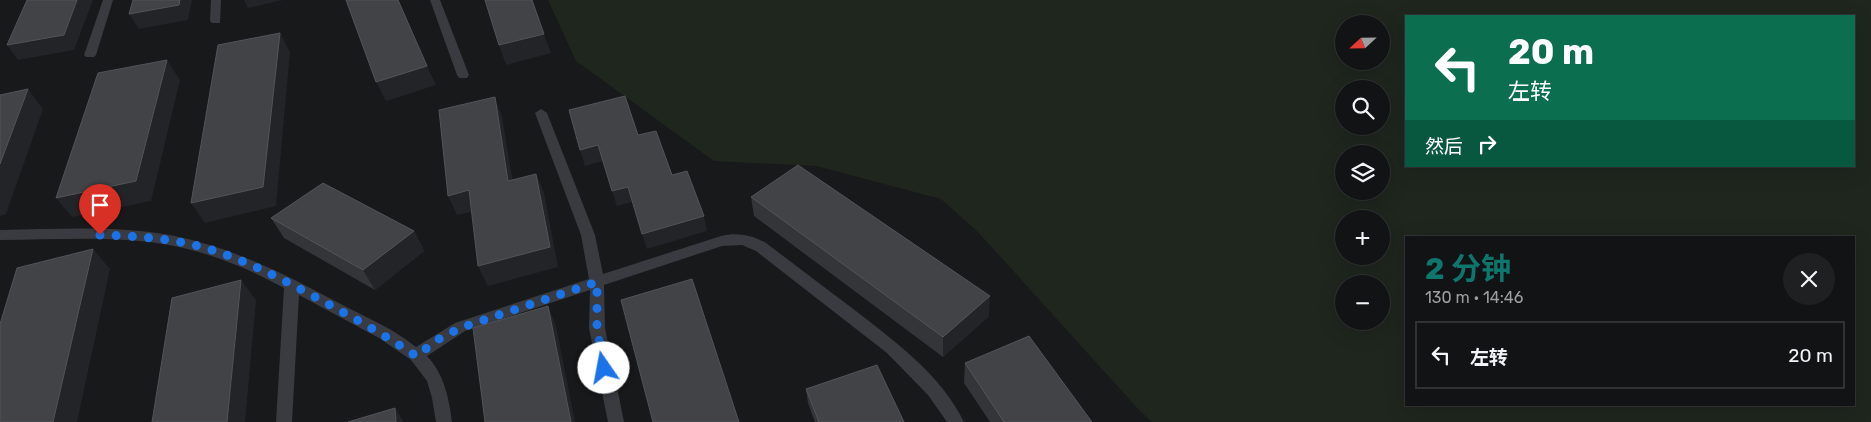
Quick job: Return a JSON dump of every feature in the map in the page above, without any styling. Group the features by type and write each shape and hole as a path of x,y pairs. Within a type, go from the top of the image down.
{"lane":[{"path":"90,55 108,0"},
{"path":"216,0 216,21"},
{"path":"435,0 463,75"},
{"path":"541,113 588,235 594,259 597,282 597,328 616,422"},
{"path":"0,235 109,235 172,241 230,256 267,271 395,341 416,356 432,374 442,399 444,422"},
{"path":"416,356 439,339 460,328 731,238 752,241 893,349 934,390 956,422"},
{"path":"284,422 292,285"}],"shaded area":[{"path":"548,0 1871,0 1871,422 1152,422 978,232 941,199 816,166 714,161 576,61"}],"building":[{"path":"27,0 77,0 64,35 7,45"},
{"path":"133,0 180,0 179,5 129,14"},
{"path":"346,0 398,0 427,66 376,82"},
{"path":"485,0 532,0 544,34 499,45"},
{"path":"280,33 263,187 191,203 218,45"},
{"path":"167,60 136,181 56,198 98,73"},
{"path":"28,89 0,164 0,95"},
{"path":"625,96 638,135 656,131 672,175 687,171 704,216 642,234 628,187 612,191 598,145 580,150 569,110"},
{"path":"495,97 508,181 536,174 550,247 478,266 469,190 448,196 439,110"},
{"path":"798,165 990,296 943,337 751,197"},
{"path":"323,183 414,231 363,270 271,218"},
{"path":"93,249 53,422 0,422 0,324 17,268"},
{"path":"692,279 739,422 653,422 621,300"},
{"path":"241,280 227,422 152,422 172,298"},
{"path":"548,306 571,422 485,422 473,328"},
{"path":"1029,336 1092,422 1004,422 965,363"},
{"path":"877,365 904,422 819,422 806,389"},
{"path":"395,408 396,422 348,422"}],"route":[{"path":"100,235 137,236 172,241 230,256 267,271 373,328 416,356 439,339 460,328 597,282 597,328 604,368"}]}
